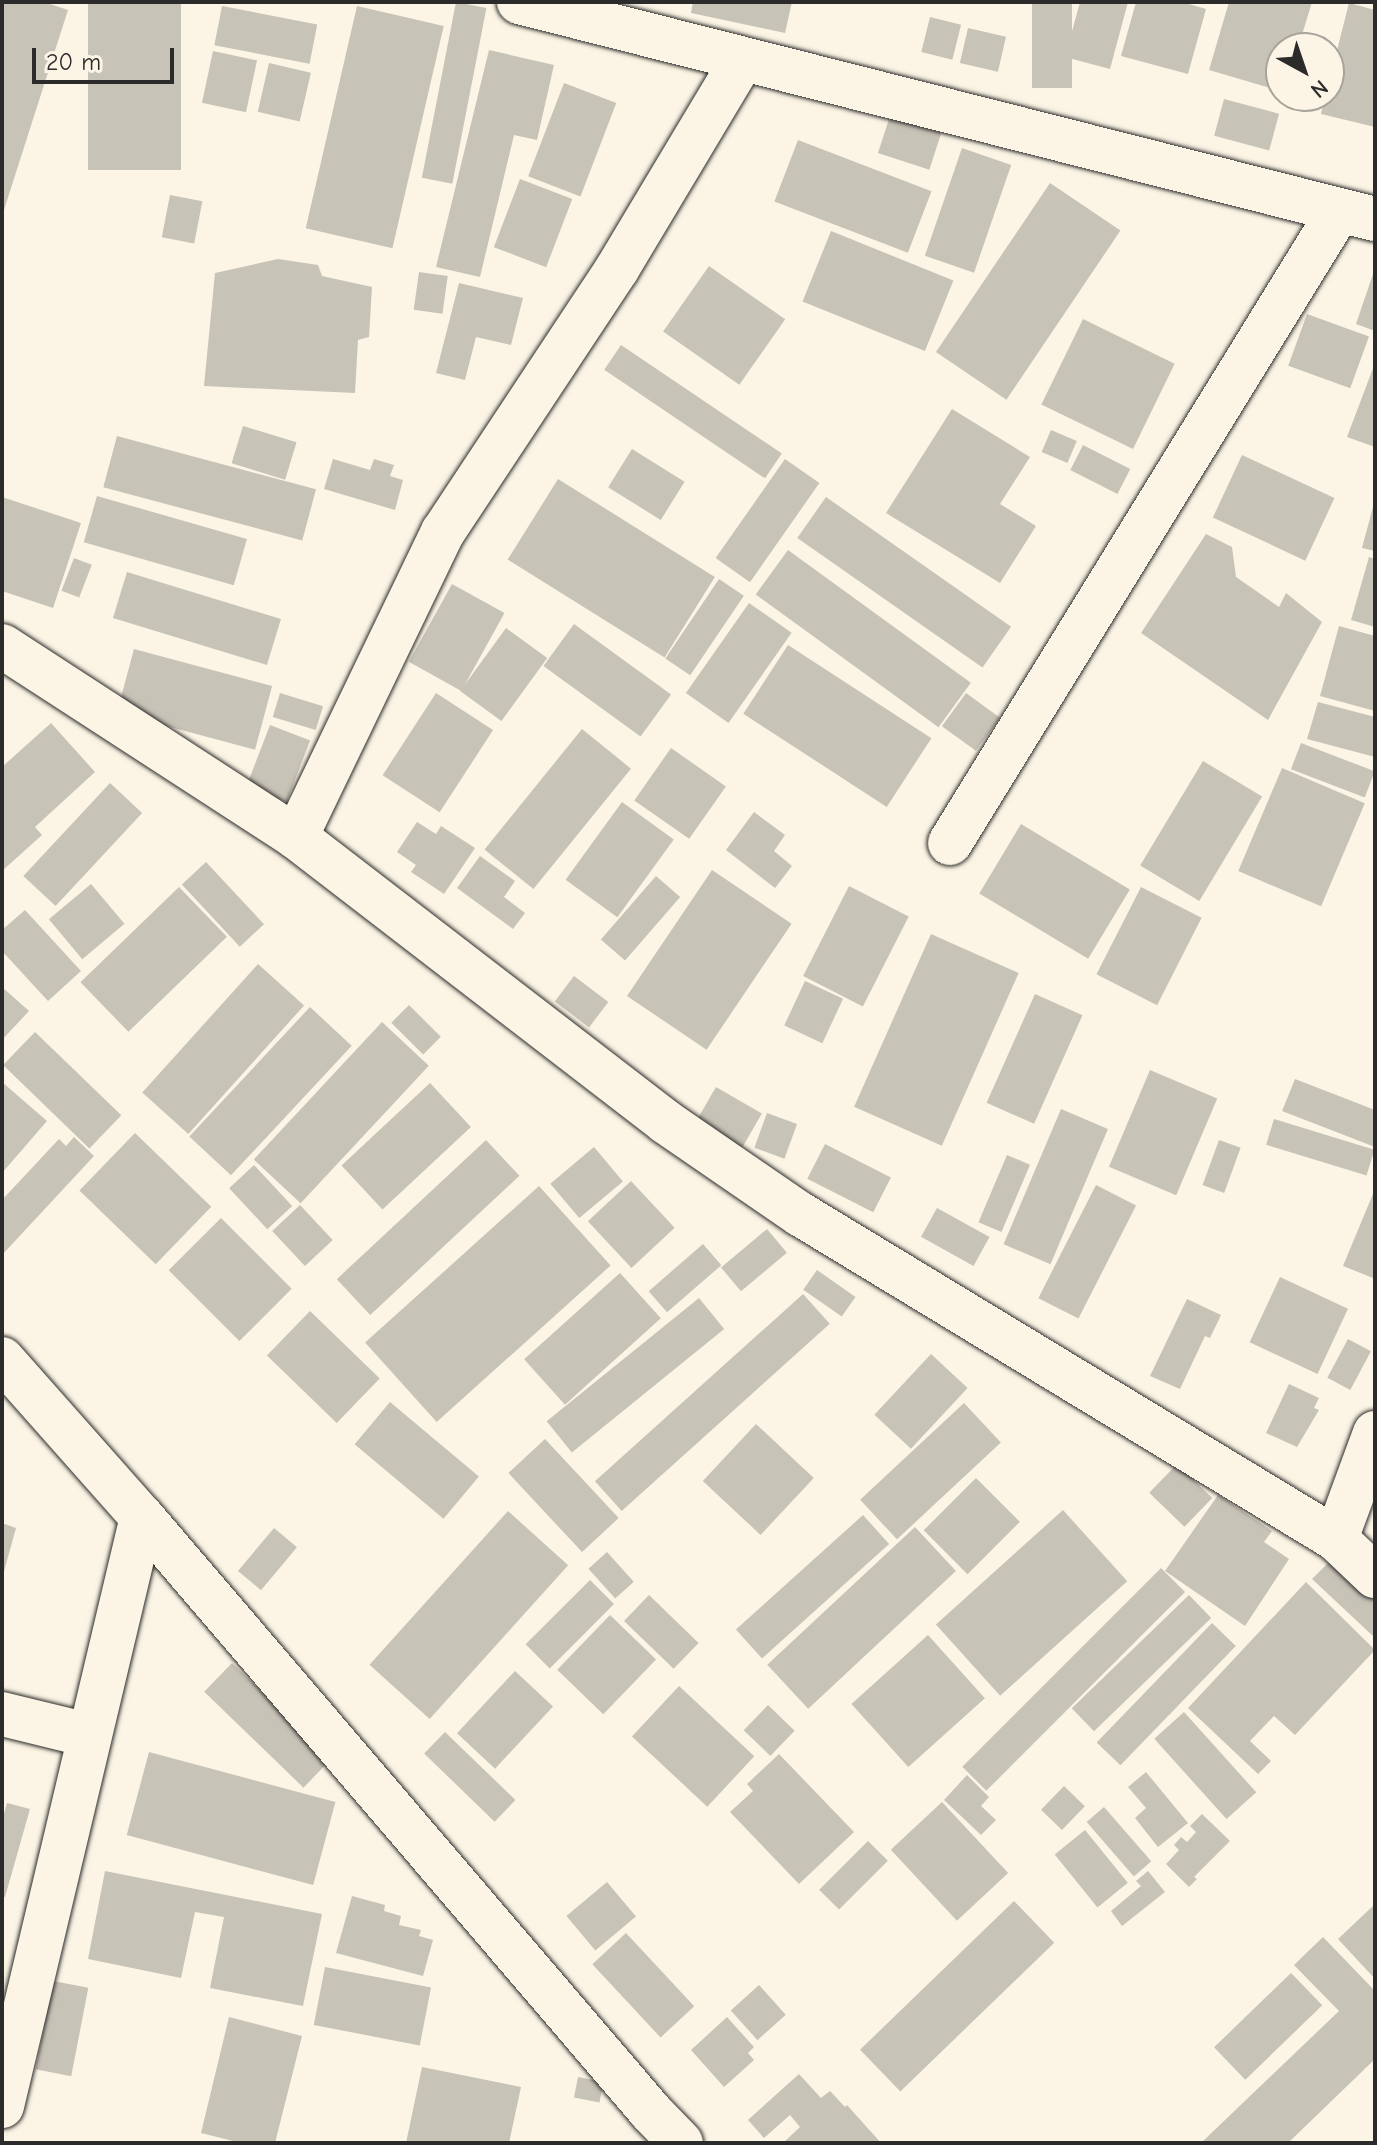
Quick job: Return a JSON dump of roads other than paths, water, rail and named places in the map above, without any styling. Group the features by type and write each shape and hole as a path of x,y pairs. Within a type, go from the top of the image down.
{"street":[{"path":"519,2 1357,215 950,843"},
{"path":"296,837 443,532 617,269 742,60"},
{"path":"2,646 296,837 666,1122 800,1214 1336,1539 1375,1576"},
{"path":"2,1359 142,1517 645,2128 681,2143"},
{"path":"1336,1539 1375,1433"},
{"path":"2,2106 142,1517"},
{"path":"2,1714 88,1735"}]}
